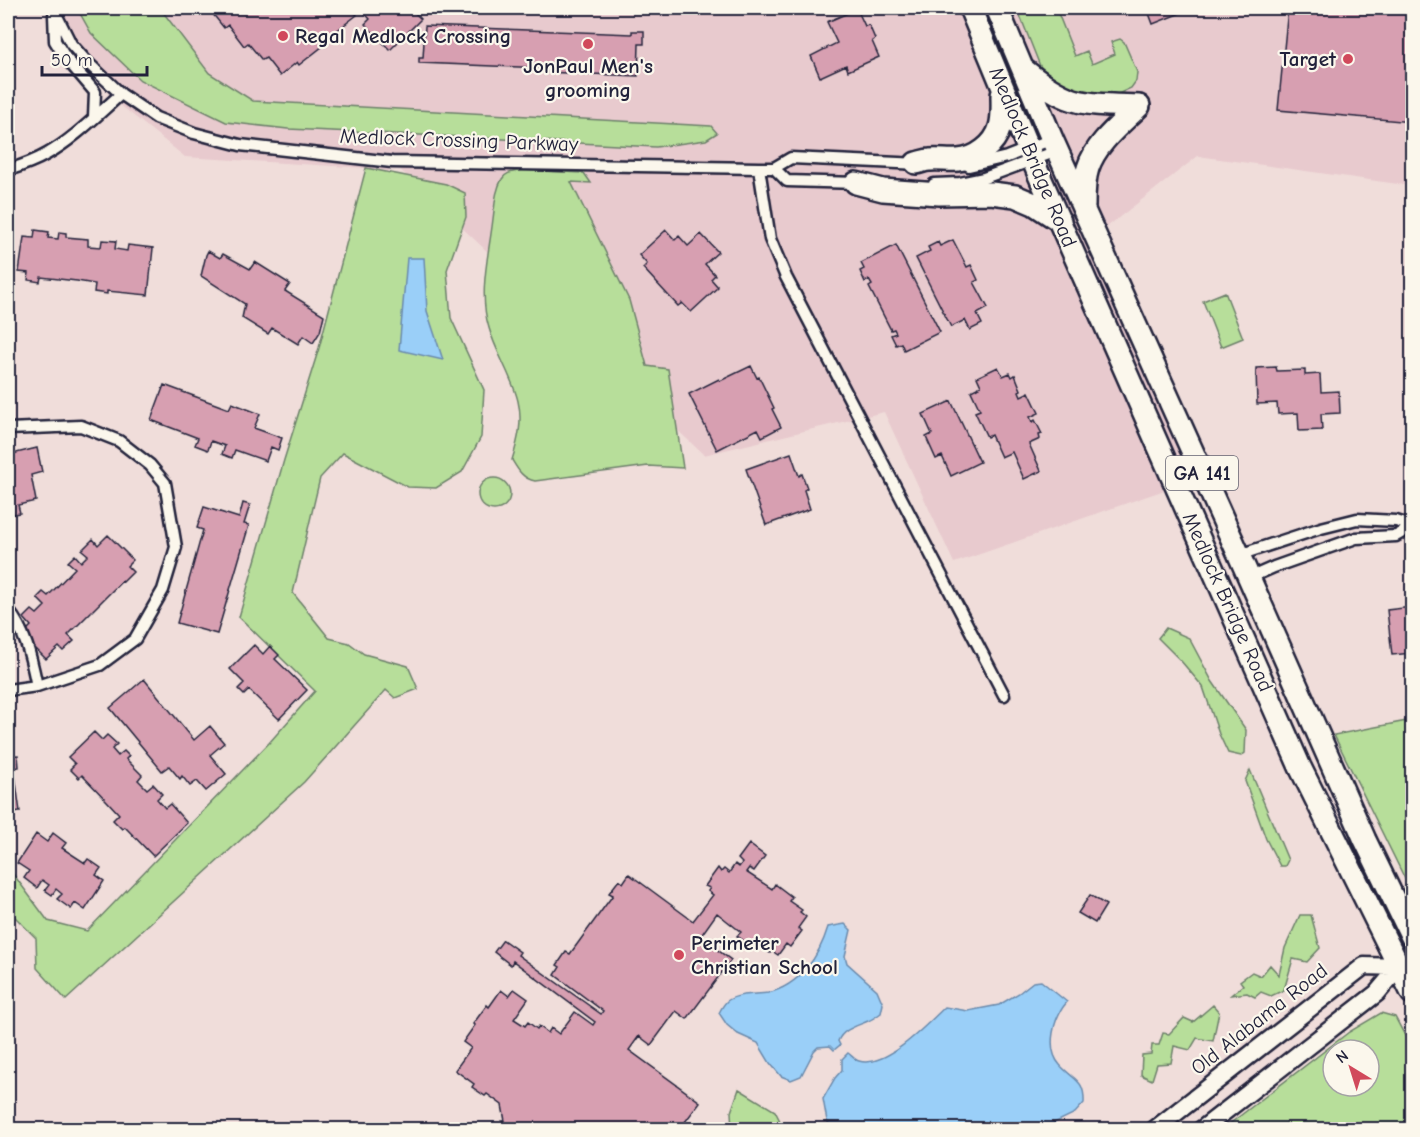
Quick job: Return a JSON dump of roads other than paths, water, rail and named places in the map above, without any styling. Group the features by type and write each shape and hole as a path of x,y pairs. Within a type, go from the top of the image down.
{"highway":[{"name":"Medlock Bridge Road","path":"970,8 1030,154 1300,766 1406,963 1413,993"},
{"name":"Medlock Bridge Road","path":"997,8 1054,145 1365,840 1413,937"},
{"path":"1023,69 1039,82 1069,98 1094,103 1139,106 1105,139 1088,167 1083,210"},
{"path":"916,163 966,159 982,150 996,137 1000,129 1002,85"},
{"path":"856,183 883,190 939,194 991,193 1015,196 1034,204 1060,221"}],"main road":[{"name":"Old Alabama Road","path":"1154,1130 1364,966 1406,963"},
{"path":"1201,1130 1377,993 1406,963"}],"street":[{"name":"Medlock Crossing Parkway","path":"53,8 71,44 87,62 121,94 156,118 194,133 240,145 272,150 392,162 759,168 774,168 790,158 916,163 951,167 981,164 1030,154"},
{"name":"Medlock Crossing Parkway","path":"53,8 55,41 65,57 95,92 94,117"},
{"path":"8,170 28,164 48,154 121,94"},
{"name":"Medlock Crossing Parkway","path":"774,168 788,181 960,183 984,178 1030,154 1054,145"},
{"path":"759,168 770,239 786,277 1004,695"},
{"path":"8,429 81,426 119,441 150,465 165,483 176,547 163,590 135,639 100,665 37,686 8,690"},
{"path":"1239,555 1321,528 1357,519 1396,521 1413,527"},
{"path":"1249,578 1356,538 1396,536 1413,527"},
{"path":"8,610 17,621 31,654 37,686"}],"water":[{"path":"407,258 424,258 427,311 443,360 399,350"},
{"path":"845,924 851,930 845,956 847,963 877,990 883,1004 881,1013 847,1031 840,1037 838,1041 840,1045 834,1050 830,1046 818,1047 801,1076 791,1080 781,1076 758,1043 738,1034 727,1025 719,1013 731,998 768,993 790,984 799,977 813,959 828,927"},
{"path":"1041,981 1067,1002 1055,1024 1052,1042 1055,1058 1080,1084 1084,1095 1084,1103 1075,1113 1042,1129 833,1129 827,1121 823,1099 842,1070 842,1059 848,1053 859,1061 870,1062 881,1058 917,1034 945,1007 968,1011 999,1005 1033,982"}],"place":[{"name":"Regal Medlock Crossing","path":"283,36"},
{"name":"JonPaul Men's grooming","path":"588,44"},
{"name":"Target","path":"1348,59"},
{"name":"Perimeter Christian School","path":"679,955"}]}
